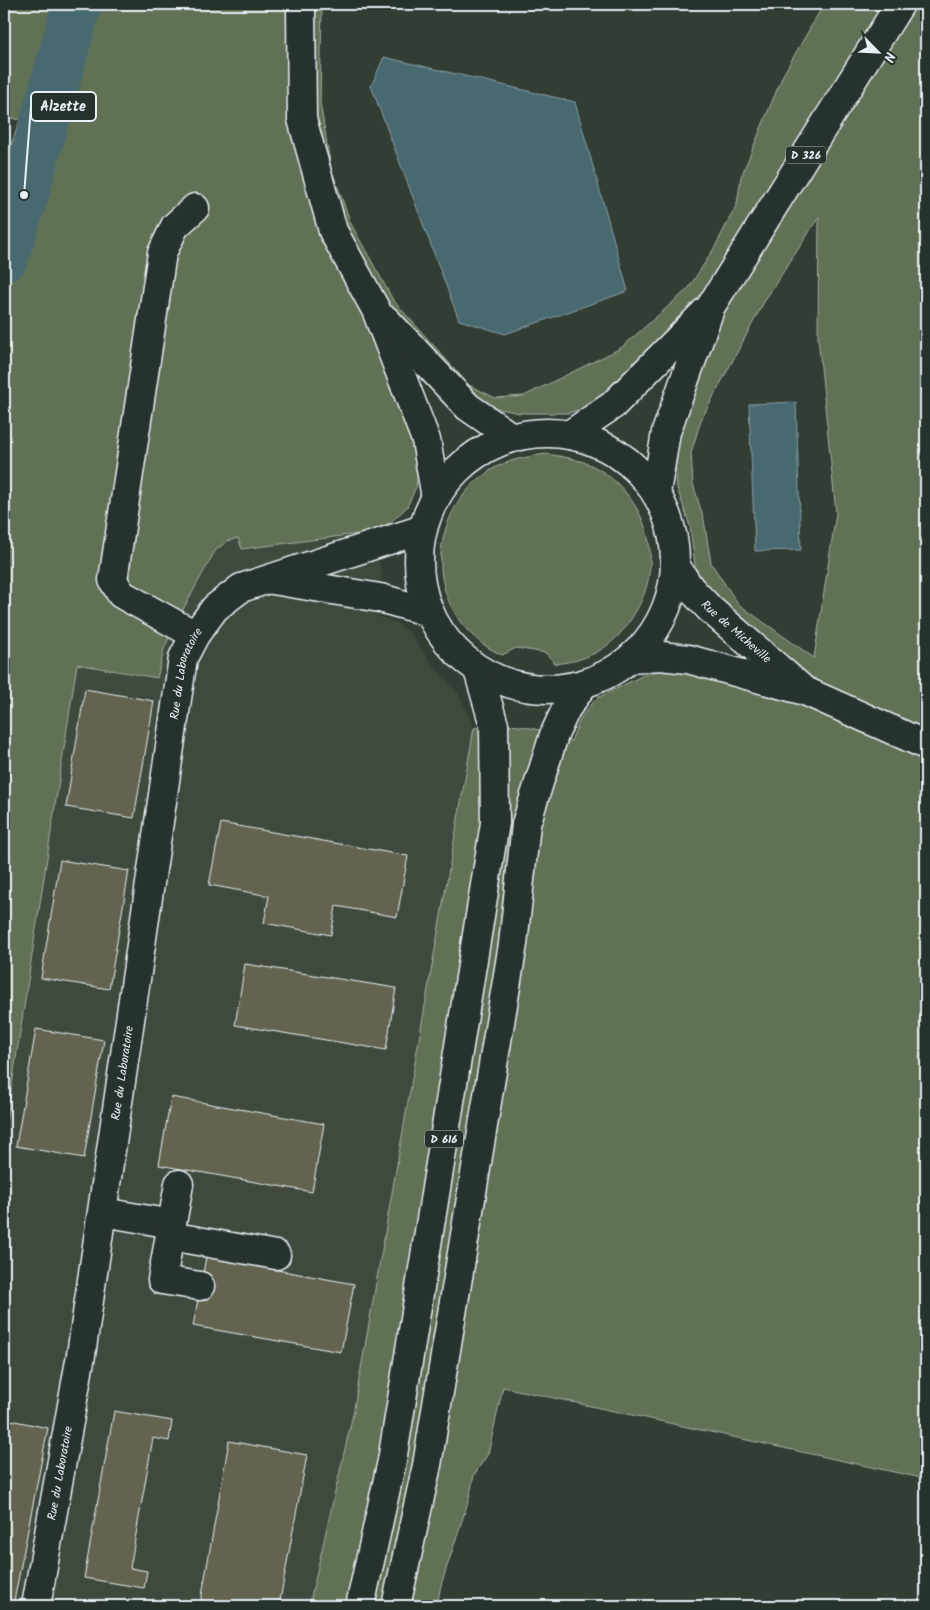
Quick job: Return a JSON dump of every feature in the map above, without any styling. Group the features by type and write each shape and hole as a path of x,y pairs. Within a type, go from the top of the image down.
{"main road":[{"path":"301,4 302,118 333,231 376,310 426,440 436,498"},
{"name":"D 326","path":"656,492 666,432 711,306 900,4"},
{"path":"195,208 175,226 162,253 113,580 121,594 195,635"},
{"name":"D 326","path":"569,435 612,405 711,306"},
{"path":"376,310 468,407 513,438"},
{"path":"541,433 569,435 611,450 633,466 656,492 671,527 675,565 670,600 654,632 631,658 608,674 583,685 547,690 511,685 478,670 449,645 429,612 419,571 423,529 436,498 456,471 482,451 513,438 541,433"},
{"name":"Rue du Laboratoire","path":"36,1606 81,1355 183,658 195,635 215,608 241,588 423,529"},
{"name":"Rue de Micheville","path":"675,565 690,588 710,609 805,692"},
{"path":"267,579 380,598 429,612"},
{"name":"Rue de Micheville","path":"631,658 660,656 688,659 805,692 926,745"},
{"name":"D 616","path":"360,1606 392,1462 495,823 494,725 478,670"},
{"name":"D 616","path":"396,1606 427,1464 513,944 526,824 554,734 566,709 583,685"},
{"path":"179,1184 162,1280 200,1286"},
{"path":"103,1212 276,1255"}],"shaded area":[{"path":"372,532 381,572 377,616 395,622 410,633 432,664 458,692 474,728 353,1414 309,1606 4,1606 4,1136 77,664 157,678 164,649 175,624 215,551 227,541 238,538 242,549"}],"green space":[{"path":"4,4 77,4 24,195 4,257 4,165 20,120 4,116"},
{"path":"93,4 322,4 320,102 331,168 351,224 393,300 469,385 495,398 524,396 621,348 688,289 715,247 737,204 741,177 783,75 824,4 926,4 926,1479 503,1387 488,1454 474,1475 469,1499 441,1585 437,1606 309,1606 353,1414 474,728 513,725 546,732 571,741 581,717 597,698 648,673 667,669 804,691 701,582 695,565 690,526 677,488 675,461 679,435 710,306 587,407 569,413 519,413 496,408 475,397 377,311 419,465 416,487 407,507 391,522 372,532 242,549 238,538 227,541 215,551 175,624 164,649 157,678 77,664 4,1136 4,285 36,202","holes":["819,217 818,338 836,513 814,658 738,604 711,563 704,520 693,484 691,453 701,420 765,300"]},
{"path":"546,454 590,465 603,472 619,486 632,502 642,519 648,538 650,558 649,577 643,597 627,626 607,646 597,652 574,661 555,664 546,653 516,648 502,655 477,639 458,619 446,595 441,568 443,542 451,516 466,492 488,472 501,465 523,458"}],"water":[{"path":"77,4 93,4 36,202 4,285 4,257 24,195"},
{"path":"384,57 575,102 628,291 505,334 459,320 371,86"},
{"path":"796,402 801,550 755,551 749,404"}],"building":[{"path":"85,689 154,701 134,818 66,807"},
{"path":"221,823 408,856 397,917 336,906 331,935 264,923 269,896 209,885"},
{"path":"60,860 129,871 109,989 41,978"},
{"path":"245,964 396,988 386,1050 235,1025"},
{"path":"36,1029 104,1040 84,1158 16,1146"},
{"path":"171,1097 324,1124 312,1192 159,1165"},
{"path":"206,1257 354,1284 341,1352 193,1326"},
{"path":"114,1411 172,1421 169,1441 153,1438 130,1568 147,1571 144,1588 84,1578"},
{"path":"6,1419 48,1428 13,1606 4,1606 4,1428"},
{"path":"229,1441 307,1455 279,1606 200,1606"}],"waterway":[{"path":"4,257 24,195 77,4"}],"place":[{"name":"Alzette","path":"24,195"}]}
